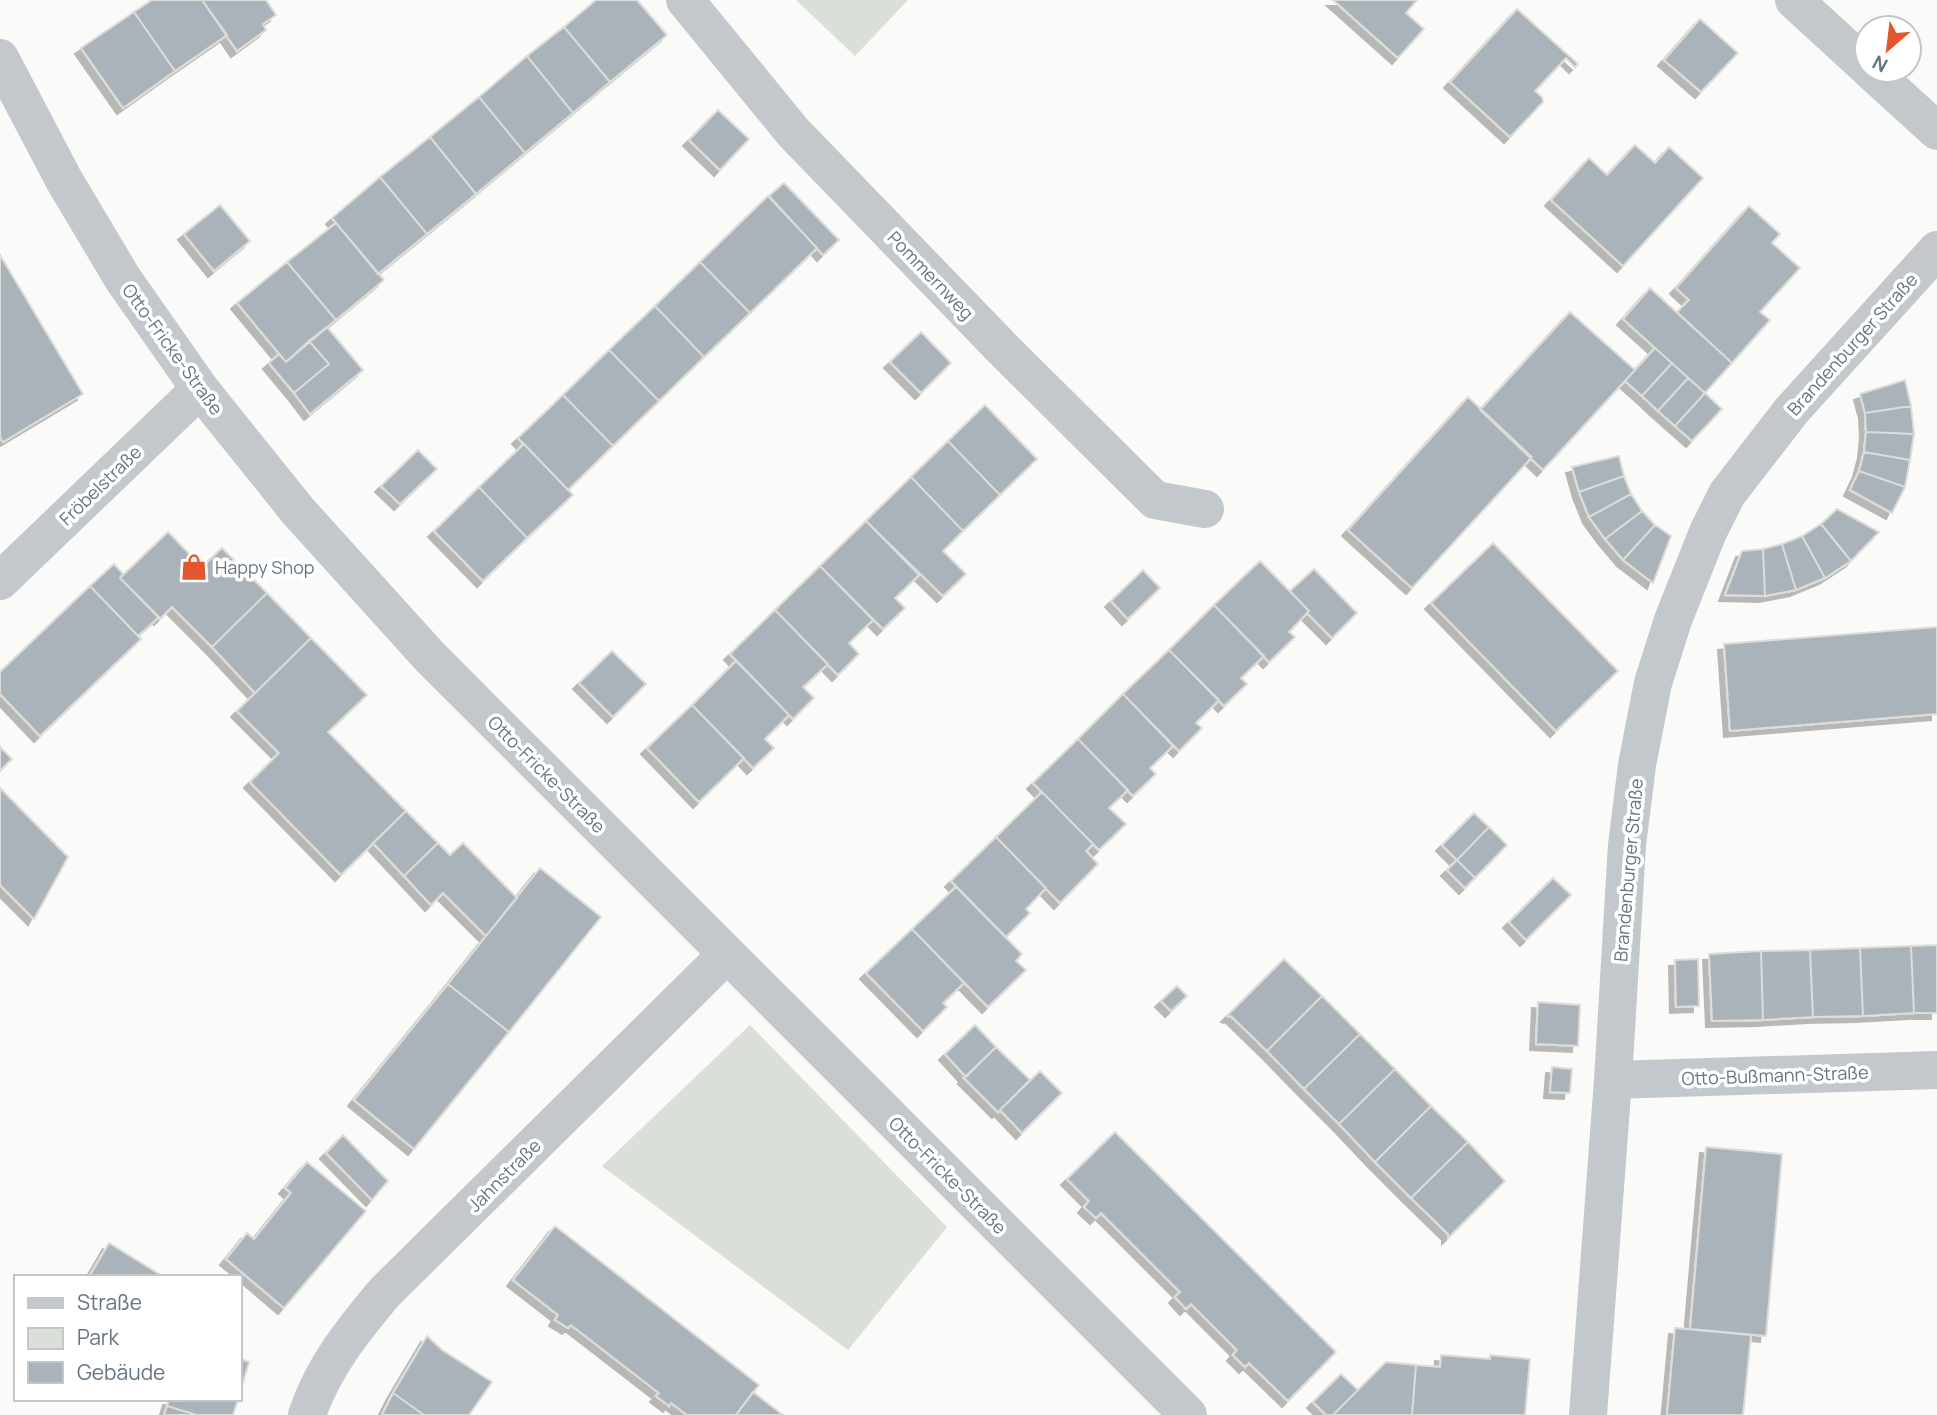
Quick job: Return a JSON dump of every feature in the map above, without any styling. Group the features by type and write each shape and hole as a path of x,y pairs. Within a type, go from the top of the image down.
{"street":[{"name":"Pommernweg","path":"685,0 793,132 1002,348 1155,500 1205,509"},
{"path":"1794,0 1853,54"},
{"name":"Otto-Fricke-Straße","path":"0,58 64,180 123,279 200,389 298,511 430,657 1188,1415"},
{"path":"1885,84 1937,131"},
{"name":"Brandenburger Straße","path":"1588,1415 1613,1080 1626,845 1637,765 1653,683 1678,608 1708,532 1727,494 1792,410 1937,250"},
{"name":"Fröbelstraße","path":"0,581 200,389"},
{"name":"Jahnstraße","path":"307,1415 318,1385 338,1351 385,1292 727,954"},
{"name":"Otto-Bußmann-Straße","path":"1613,1080 1937,1070"}],"green space":[{"path":"796,0 908,0 855,56"},
{"path":"750,1025 947,1227 848,1350 602,1166"}],"building":[{"path":"152,0 202,0 227,35 175,71 134,12"},
{"path":"202,0 266,0 276,15 263,24 266,30 237,51"},
{"path":"596,0 637,0 667,35 610,82 564,27"},
{"path":"1333,0 1417,0 1406,13 1424,29 1398,58"},
{"path":"1517,9 1578,64 1575,67 1566,58 1535,91 1542,97 1543,102 1510,137 1450,82"},
{"path":"134,12 175,71 123,108 81,48"},
{"path":"1700,19 1738,53 1701,92 1664,60"},
{"path":"564,27 610,82 573,113 527,56"},
{"path":"527,56 573,113 525,153 479,97"},
{"path":"479,97 525,153 476,194 430,137"},
{"path":"718,110 749,139 720,170 689,140"},
{"path":"430,137 476,194 427,234 380,177"},
{"path":"1635,145 1655,163 1669,147 1703,178 1623,266 1551,200 1589,158 1607,175"},
{"path":"380,177 427,234 378,274 332,218"},
{"path":"784,183 839,240 823,255 769,196"},
{"path":"768,196 817,248 750,313 700,262"},
{"path":"220,205 250,241 214,271 184,234"},
{"path":"1749,206 1780,234 1772,243 1800,268 1760,312 1770,320 1732,363 1677,312 1689,300 1676,288"},
{"path":"336,223 384,280 336,320 287,262"},
{"path":"0,255 83,394 3,442 0,437"},
{"path":"287,262 336,320 286,362 237,303"},
{"path":"700,262 750,313 704,357 655,306"},
{"path":"1650,288 1732,363 1705,393 1623,319"},
{"path":"655,306 704,357 659,401 609,350"},
{"path":"1570,312 1635,370 1543,470 1480,410"},
{"path":"327,327 363,370 310,414 294,393 329,364 309,341"},
{"path":"921,332 951,363 921,393 890,362"},
{"path":"309,341 329,364 294,393 269,363 279,354 286,362"},
{"path":"1655,348 1672,363 1642,396 1625,381"},
{"path":"609,350 659,401 613,446 563,395"},
{"path":"1672,363 1688,378 1658,411 1642,396"},
{"path":"1688,378 1705,393 1675,426 1658,411"},
{"path":"1905,380 1911,406 1865,413 1860,394"},
{"path":"1705,393 1722,409 1692,441 1675,426"},
{"path":"563,395 613,446 568,490 518,438"},
{"path":"1468,397 1532,457 1412,588 1348,530"},
{"path":"985,405 1037,459 1000,495 948,441"},
{"path":"1911,406 1914,434 1866,432 1865,413"},
{"path":"1866,432 1914,434 1910,460 1864,452"},
{"path":"948,441 1000,495 963,531 911,477"},
{"path":"524,444 573,495 527,538 479,487"},
{"path":"418,450 437,469 400,504 381,486"},
{"path":"1864,452 1910,460 1905,487 1859,471"},
{"path":"1619,456 1624,476 1579,492 1572,467"},
{"path":"1859,471 1905,487 1892,513 1850,490"},
{"path":"1624,476 1631,494 1589,517 1579,492"},
{"path":"911,477 963,531 943,551 966,574 943,596 866,521"},
{"path":"479,487 527,538 483,581 434,531"},
{"path":"1631,494 1642,511 1605,539 1589,517"},
{"path":"1837,509 1879,532 1851,561 1821,524"},
{"path":"1642,511 1655,525 1623,560 1605,539"},
{"path":"866,521 919,575 895,598 905,608 883,629 820,566"},
{"path":"1821,524 1851,561 1825,578 1802,536"},
{"path":"1655,525 1671,536 1653,583 1623,560"},
{"path":"168,532 202,567 222,548 267,593 212,647 172,607 160,619 120,578"},
{"path":"1802,536 1825,578 1796,590 1782,544"},
{"path":"1493,543 1618,671 1556,731 1431,603"},
{"path":"1782,544 1796,590 1765,596 1763,549"},
{"path":"1763,549 1765,596 1725,595 1742,551"},
{"path":"1260,561 1309,611 1289,632 1295,637 1269,662 1214,605"},
{"path":"114,564 123,574 120,578 159,617 138,636 90,586"},
{"path":"820,566 873,620 849,643 859,654 838,675 775,610"},
{"path":"1314,569 1357,613 1332,638 1290,591"},
{"path":"1143,570 1160,588 1128,619 1111,601"},
{"path":"90,586 141,639 40,736 0,694 0,672"},
{"path":"267,593 311,638 255,693 212,647"},
{"path":"1214,605 1264,656 1241,678 1247,684 1224,706 1169,650"},
{"path":"775,610 828,664 803,687 814,698 793,719 730,654"},
{"path":"1937,627 1937,714 1730,731 1724,644"},
{"path":"311,638 367,695 328,732 406,811 341,875 250,782 279,753 237,711"},
{"path":"1169,650 1219,700 1196,723 1202,728 1179,751 1123,694"},
{"path":"612,651 646,684 613,717 579,683"},
{"path":"736,661 789,715 765,739 774,748 753,768 692,705"},
{"path":"1123,694 1173,746 1150,768 1156,774 1133,796 1078,739"},
{"path":"692,705 744,758 699,802 647,748"},
{"path":"1078,739 1128,790 1109,808 1126,824 1099,850 1033,783"},
{"path":"0,747 12,759 0,771"},
{"path":"0,788 68,857 34,919 0,885"},
{"path":"1042,792 1093,844 1086,851 1098,864 1060,903 996,837"},
{"path":"406,811 438,843 404,876 373,843"},
{"path":"1474,813 1489,827 1457,860 1442,845"},
{"path":"1489,827 1507,845 1475,878 1457,860"},
{"path":"996,837 1046,888 1026,909 1030,913 1006,937 951,881"},
{"path":"438,843 450,855 463,843 517,898 486,936 443,893 431,905 404,876"},
{"path":"1457,860 1475,878 1465,888 1447,870"},
{"path":"540,868 601,917 509,1032 448,984"},
{"path":"1553,878 1571,895 1526,940 1509,922"},
{"path":"956,887 1022,954 1016,961 1026,970 988,1007 912,929"},
{"path":"912,929 964,983 943,1003 947,1007 923,1031 866,973"},
{"path":"1937,945 1937,1013 1914,1013 1911,946"},
{"path":"1911,946 1914,1013 1863,1016 1860,948"},
{"path":"1860,948 1863,1016 1813,1017 1810,950"},
{"path":"1810,950 1813,1017 1763,1020 1761,951"},
{"path":"1761,951 1763,1020 1712,1021 1709,954"},
{"path":"1284,959 1322,996 1267,1051 1231,1016 1227,1016"},
{"path":"1698,959 1699,1006 1676,1007 1675,960"},
{"path":"448,984 509,1032 414,1149 354,1100"},
{"path":"1177,986 1187,996 1171,1011 1161,1001"},
{"path":"1322,996 1360,1034 1304,1089 1267,1051"},
{"path":"1538,1002 1580,1005 1578,1046 1536,1044"},
{"path":"975,1025 996,1047 966,1077 945,1054"},
{"path":"1360,1034 1395,1069 1339,1124 1304,1089"},
{"path":"996,1047 1030,1080 998,1112 964,1078"},
{"path":"1552,1067 1572,1069 1570,1093 1550,1092"},
{"path":"1395,1069 1431,1106 1375,1162 1339,1124"},
{"path":"1040,1071 1062,1093 1022,1133 1000,1110"},
{"path":"1431,1106 1468,1142 1411,1198 1375,1162"},
{"path":"1115,1132 1336,1352 1288,1401 1249,1363 1245,1367 1233,1355 1237,1350 1191,1304 1186,1309 1175,1297 1180,1292 1101,1213 1096,1218 1084,1207 1089,1201 1067,1179"},
{"path":"343,1135 388,1181 372,1200 326,1153"},
{"path":"1468,1142 1505,1181 1448,1238 1448,1234 1411,1198"},
{"path":"1706,1147 1782,1154 1766,1336 1690,1329"},
{"path":"307,1162 366,1211 284,1308 226,1259 247,1233 254,1239 291,1193 285,1188"},
{"path":"555,1226 759,1385 736,1415 687,1415 671,1403 669,1406 656,1396 659,1393 571,1325 568,1328 555,1320 558,1315 513,1280"},
{"path":"109,1243 161,1275 90,1275"},
{"path":"1675,1328 1751,1335 1743,1415 1667,1415"},
{"path":"427,1336 442,1350 492,1382 469,1415 424,1415 393,1393"},
{"path":"1441,1355 1490,1359 1490,1355 1530,1359 1525,1415 1412,1415 1416,1365 1440,1367"},
{"path":"242,1360 249,1362 242,1386"},
{"path":"1386,1362 1416,1365 1412,1415 1333,1415"},
{"path":"1341,1374 1358,1390 1333,1415 1326,1415 1313,1402"},
{"path":"753,1392 783,1415 736,1415"},
{"path":"393,1393 424,1415 382,1415"},
{"path":"168,1401 237,1401 233,1415 197,1415 167,1406"},
{"path":"167,1406 197,1415 164,1415"}],"place":[{"name":"Happy Shop","path":"194,567"}]}
